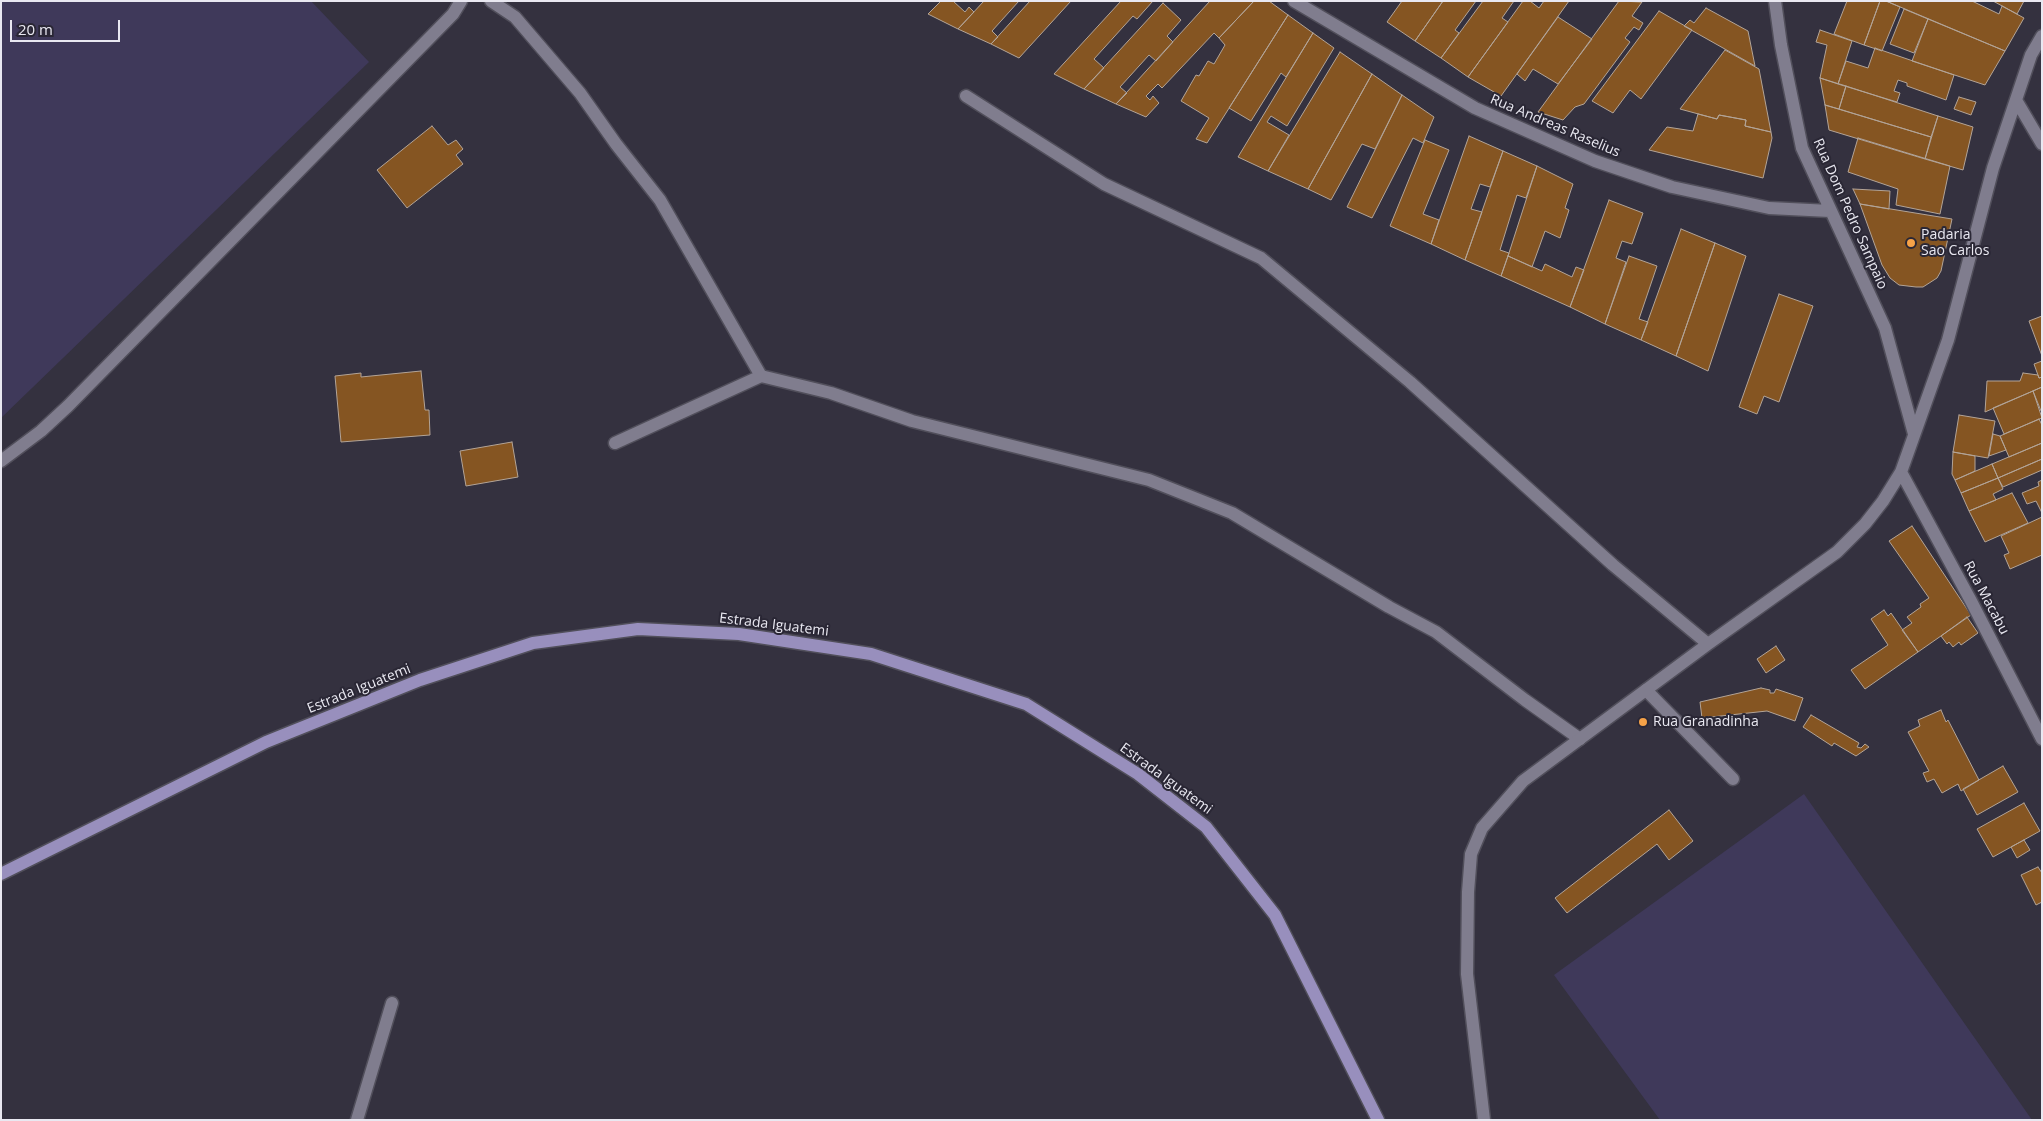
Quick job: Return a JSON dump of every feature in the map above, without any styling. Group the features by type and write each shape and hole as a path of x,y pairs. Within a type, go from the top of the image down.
{"main road":[{"name":"Estrada Iguatemi","path":"1,874 266,742 420,680 533,643 638,629 739,634 871,654 1026,704 1138,774 1206,827 1275,915 1378,1120"}],"street":[{"path":"1,461 41,431 68,406 453,14 461,1"},
{"path":"491,1 515,18 574,86 660,200 761,376"},
{"name":"Rua Andreas Raselius","path":"1294,1 1475,108 1595,161 1672,188 1769,208 1830,211"},
{"name":"Rua Dom Pedro Sampaio","path":"1775,1 1781,45 1802,148 1884,328 1914,434"},
{"path":"1484,1120 1468,974 1468,892 1472,854 1482,828 1523,781 1708,644 1837,552 1865,524 1883,501 1900,472 1948,340 1992,168 2031,55 2042,36"},
{"path":"966,96 1104,184 1261,258 1410,382 1613,566 1708,644"},
{"path":"2016,100 2042,144"},
{"path":"615,443 698,407 761,376 831,393 912,421 1149,480 1232,513 1389,607 1436,632 1580,739"},
{"name":"Rua Macabu","path":"1900,472 1971,601 2042,739"},
{"path":"1646,690 1733,779"},
{"path":"357,1120 392,1003"}],"shaded area":[{"path":"1,1 311,1 369,62 1,418"},
{"path":"1804,794 2032,1120 1660,1120 1554,975"}],"building":[{"path":"941,1 953,1 965,12 969,7 974,12 958,29 928,14"},
{"path":"984,1 1019,1 992,31 998,37 991,44 958,29"},
{"path":"1030,1 1071,1 1019,58 991,44"},
{"path":"1121,1 1153,1 1137,19 1133,16 1094,59 1104,68 1084,89 1054,74"},
{"path":"1210,1 1254,1 1219,38 1214,33 1162,88 1158,84 1146,96 1150,100 1153,96 1159,103 1146,117 1116,104"},
{"path":"1254,1 1269,1 1288,15 1207,143 1196,139 1209,118 1181,101 1196,75 1199,76 1208,61 1214,64 1225,45 1219,38"},
{"path":"1402,1 1443,1 1415,41 1387,22"},
{"path":"1443,1 1476,1 1455,30 1459,33 1441,58 1415,41"},
{"path":"1483,1 1514,1 1502,18 1508,22 1468,77 1441,58"},
{"path":"1523,1 1530,1 1539,8 1544,1 1569,1 1501,96 1468,77"},
{"path":"1619,1 1642,2 1632,16 1643,23 1639,30 1634,27 1625,38 1630,42 1584,104 1575,107 1563,120 1538,112"},
{"path":"1847,1 1880,1 1864,45 1834,34"},
{"path":"1880,1 1886,1 1900,7 1882,51 1864,45"},
{"path":"1886,1 1972,1 1999,14 2002,6 2024,18 2005,51"},
{"path":"1993,1 2024,1 2017,14"},
{"path":"1163,3 1181,20 1167,36 1173,42 1156,61 1149,55 1120,87 1127,93 1116,104 1084,89"},
{"path":"1706,8 1748,31 1755,66 1684,26 1690,20 1694,23"},
{"path":"1904,9 1928,19 1914,53 1890,44"},
{"path":"1659,11 1692,30 1641,99 1630,90 1613,113 1592,101"},
{"path":"1288,15 1313,33 1286,77 1281,73 1251,121 1229,108"},
{"path":"1558,17 1592,39 1558,84 1533,69 1525,81 1517,74"},
{"path":"1928,19 2005,51 1985,85 1912,61"},
{"path":"1820,30 1852,41 1838,84 1820,78 1827,45 1816,42"},
{"path":"1313,33 1334,48 1287,126 1271,116 1267,122 1289,135 1268,171 1238,157"},
{"path":"1875,48 1954,75 1946,100 1907,86 1907,83 1898,80 1894,91 1900,93 1897,102 1838,84 1846,61 1868,68"},
{"path":"1725,50 1759,69 1771,132 1745,126 1746,120 1719,115 1717,119 1680,109"},
{"path":"1340,52 1372,74 1308,189 1268,171"},
{"path":"1372,74 1402,95 1375,149 1362,144 1331,200 1308,189"},
{"path":"1820,78 1846,86 1839,109 1825,105"},
{"path":"1846,86 1938,116 1931,137 1839,109"},
{"path":"1402,95 1434,117 1423,143 1413,138 1372,218 1347,207"},
{"path":"1959,97 1976,102 1971,115 1954,109"},
{"path":"1825,105 1931,137 1925,159 1829,130"},
{"path":"1698,114 1717,119 1719,115 1746,120 1745,126 1771,132 1772,138 1763,178 1649,150 1667,127 1693,131"},
{"path":"1938,116 1973,127 1963,170 1925,159"},
{"path":"432,126 448,145 456,140 463,149 456,155 463,164 407,208 377,170"},
{"path":"1469,136 1503,151 1490,187 1480,184 1471,209 1482,212 1465,260 1431,244"},
{"path":"1858,138 1950,166 1940,214 1896,205 1898,189 1848,172"},
{"path":"1425,140 1449,150 1423,214 1439,220 1431,244 1390,226"},
{"path":"1503,151 1537,166 1526,198 1517,195 1500,250 1509,253 1501,276 1465,260"},
{"path":"1537,166 1573,184 1565,208 1569,210 1560,238 1545,231 1532,267 1508,256"},
{"path":"1853,189 1890,191 1889,209 1860,204"},
{"path":"1609,200 1643,213 1632,244 1622,241 1616,258 1626,262 1605,324 1570,307"},
{"path":"1860,204 1952,219 1941,271 1937,278 1923,287 1916,287 1899,285 1890,278 1882,265"},
{"path":"1681,229 1715,243 1676,356 1641,340"},
{"path":"1715,243 1746,256 1708,371 1676,356"},
{"path":"1508,256 1542,271 1545,264 1572,277 1576,267 1584,270 1570,307 1501,276"},
{"path":"1629,256 1657,266 1639,319 1648,322 1641,340 1605,324"},
{"path":"1779,294 1813,306 1779,402 1764,396 1757,414 1739,407"},
{"path":"2042,316 2042,356 2029,321"},
{"path":"2042,361 2042,377 2039,378 2034,364"},
{"path":"421,371 425,410 429,410 430,435 341,442 335,376 361,373 361,377"},
{"path":"2023,373 2038,375 2039,378 2042,377 2042,387 1985,412 1987,381 2020,381"},
{"path":"2042,387 2042,411 2041,411 2033,391"},
{"path":"2033,391 2042,418 2004,434 1993,408"},
{"path":"1959,415 1995,421 1988,458 1953,452"},
{"path":"2039,419 2042,425 2042,443 2009,457 2000,436"},
{"path":"1993,434 2000,436 2006,450 1989,456"},
{"path":"512,442 518,477 466,486 460,451"},
{"path":"2042,443 2042,459 1998,478 1992,464"},
{"path":"1953,452 1975,456 1975,471 1955,480 1952,474"},
{"path":"2042,459 2042,470 2003,487 1998,478"},
{"path":"1992,464 1998,478 1961,493 1955,480"},
{"path":"1998,478 2003,489 1993,494 1996,500 1969,511 1961,493"},
{"path":"2042,480 2042,513 2036,501 2027,504 2022,493 2039,486 2038,482"},
{"path":"2012,493 2028,523 1985,542 1969,511"},
{"path":"2042,517 2042,555 2010,569 2004,555 2009,553 2001,536"},
{"path":"1912,526 1971,615 1918,652 1902,630 1912,623 1907,617 1921,607 1920,604 1929,598 1889,541"},
{"path":"1884,610 1888,616 1891,613 1918,652 1865,689 1851,670 1888,645 1871,619"},
{"path":"1967,617 1978,633 1961,645 1959,642 1953,647 1949,642 1947,644 1941,636"},
{"path":"1776,646 1785,660 1766,673 1757,659"},
{"path":"1761,688 1770,690 1770,693 1774,693 1776,689 1803,698 1795,721 1767,711 1702,718 1700,702"},
{"path":"1941,710 1979,780 1961,791 1958,784 1942,793 1934,779 1927,782 1923,773 1929,771 1908,732 1920,726 1918,720"},
{"path":"1811,715 1859,743 1857,747 1861,748 1865,744 1869,747 1856,756 1834,743 1832,746 1803,727"},
{"path":"2003,766 2018,792 1977,815 1963,789"},
{"path":"2024,803 2040,831 1993,857 1977,829"},
{"path":"1669,810 1693,841 1669,860 1657,844 1567,913 1555,898"},
{"path":"2024,840 2030,850 2017,858 2011,847"},
{"path":"2038,867 2042,873 2042,902 2036,905 2021,875"}],"place":[{"name":"Padaria Sao Carlos","path":"1911,243"},
{"name":"Rua Granadinha","path":"1643,722"}]}
